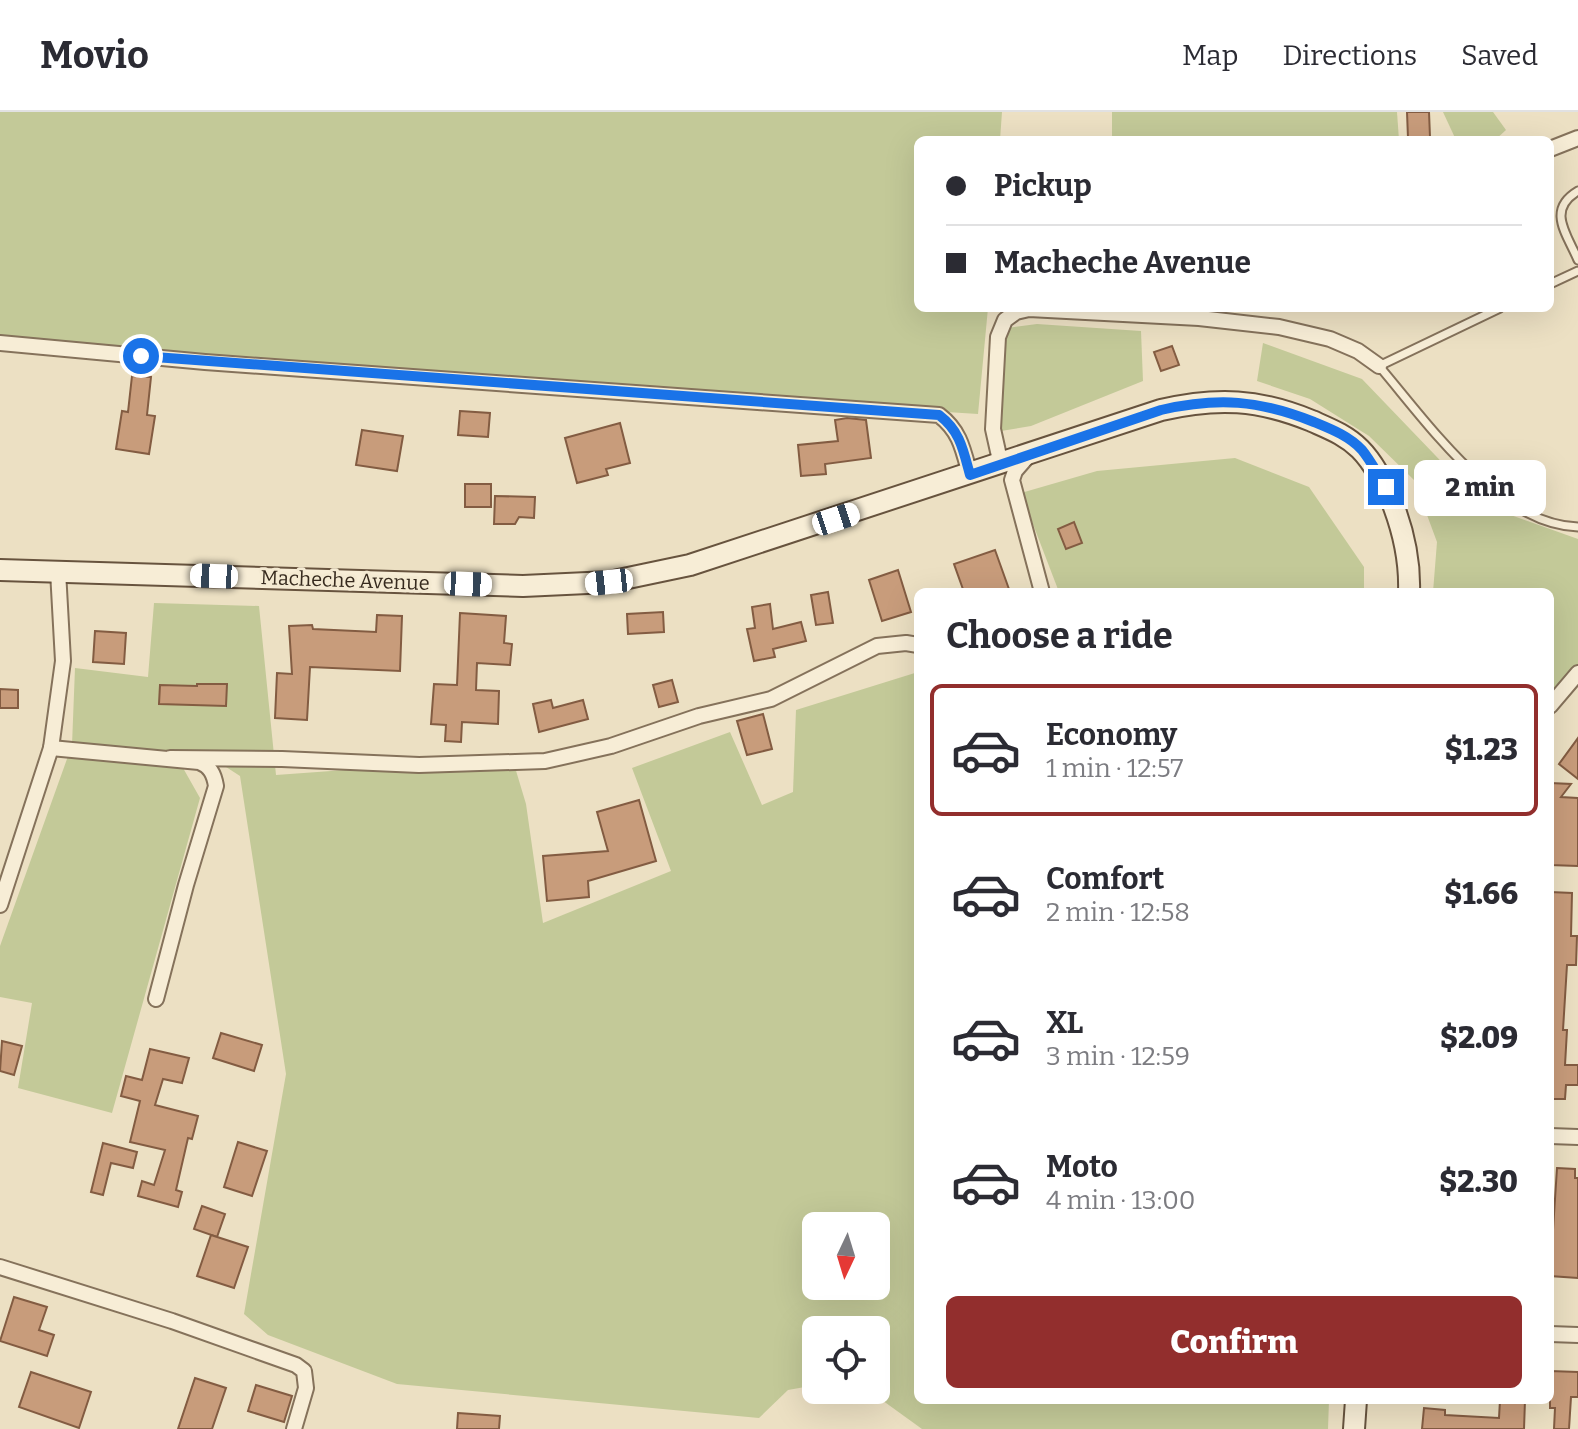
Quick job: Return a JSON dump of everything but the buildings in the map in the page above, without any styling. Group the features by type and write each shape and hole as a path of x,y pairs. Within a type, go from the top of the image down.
{"main road":[{"name":"Macheche Avenue","path":"0,570 523,586 609,582 690,565 1161,410 1225,400 1285,410 1339,432 1362,450 1386,487 1403,531 1409,588"},
{"path":"1354,1429 1356,1404"}],"street":[{"path":"1554,147 1578,138"},
{"path":"1001,465 993,429 998,337 1005,320 1016,312"},
{"path":"1086,312 1199,318 1279,327 1330,339 1358,351 1379,366"},
{"path":"1199,318 1210,312"},
{"path":"0,343 220,363 939,415 952,425 961,438 970,475"},
{"path":"1030,455 1015,471 1012,480 1041,588"},
{"path":"0,905 51,748 63,661 58,571"},
{"path":"51,748 170,758 419,765 545,761 611,746 699,716 771,699 877,646 914,644"},
{"path":"1554,701 1578,673"},
{"path":"156,999 216,786 215,777 205,764 170,758"},
{"path":"1554,1136 1578,1137"},
{"path":"0,1267 172,1321 296,1365 304,1371 306,1388 294,1429"},
{"path":"1554,1334 1578,1335"}],"lane":[{"path":"1578,191 1560,211 1560,219 1578,260"},
{"path":"1554,282 1578,271"},
{"path":"1492,312 1379,366 1478,480 1533,516 1578,527"}],"green space":[{"path":"0,112 1002,112 1000,136 914,136 914,312 988,312 978,414 588,389 0,342"},
{"path":"1112,112 1397,112 1399,136 1112,136"},
{"path":"1443,112 1493,112 1506,130 1499,136 1454,136"},
{"path":"1037,324 1141,331 1143,381 1031,426 1001,431 1007,328"},
{"path":"1263,343 1362,379 1483,505 1578,539 1578,673 1554,701 1554,588 1433,588 1437,542 1414,480 1369,436 1310,399 1257,381"},
{"path":"1235,458 1309,487 1364,567 1364,588 1057,588 1021,493 1097,471"},
{"path":"154,603 259,606 276,775 455,762 514,764 526,804 543,923 671,871 632,768 730,732 762,805 793,792 796,710 914,673 914,1404 1329,1404 1328,1429 922,1429 887,1404 890,1404 890,1316 802,1316 802,1388 788,1390 759,1418 397,1384 268,1335 244,1314 286,1074 240,776 206,754 174,752 200,798 112,1113 18,1088 32,1003 0,997 0,946 72,745 75,668 148,677"}],"route":[{"path":"141,356 939,415 952,425 961,438 970,475 1161,410 1225,400 1285,410 1339,432 1362,450 1386,487"}]}
